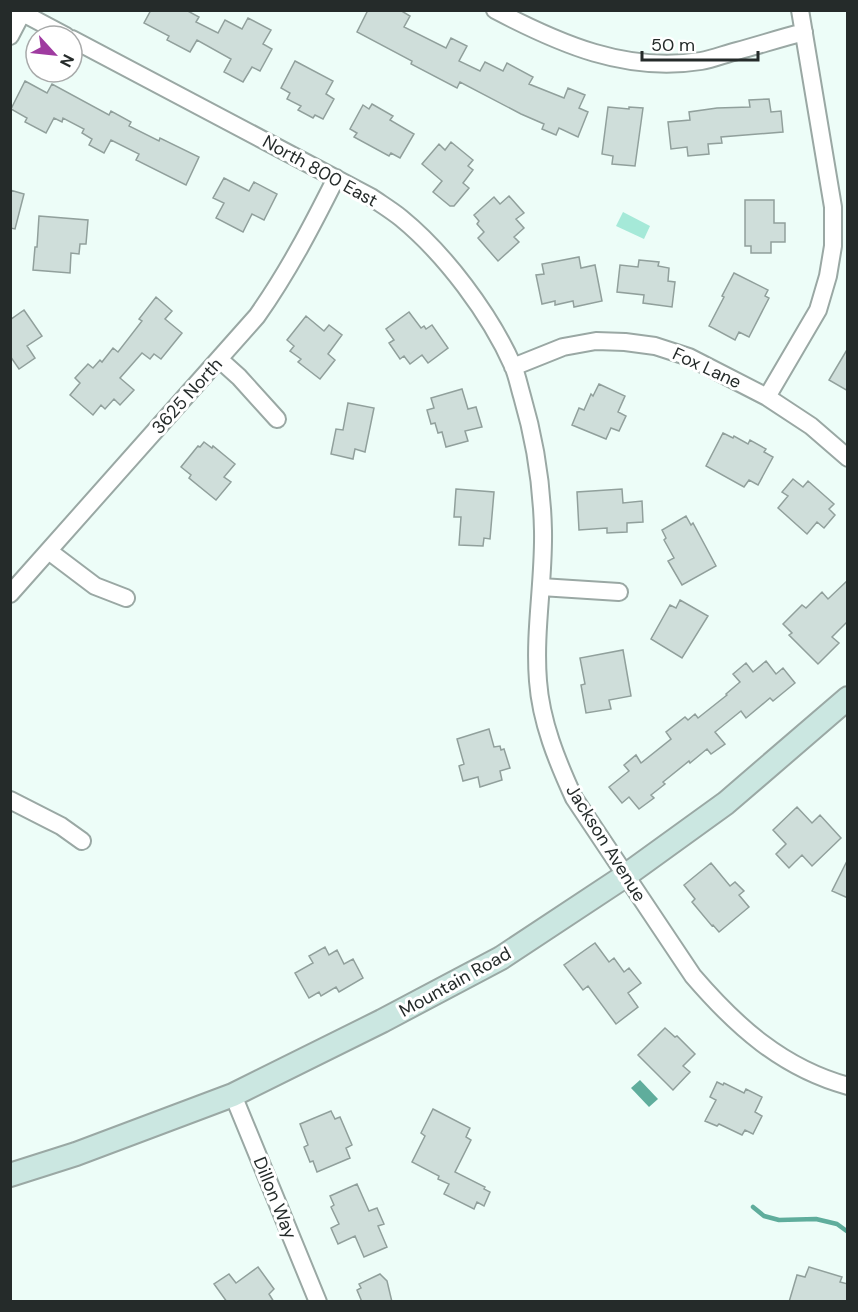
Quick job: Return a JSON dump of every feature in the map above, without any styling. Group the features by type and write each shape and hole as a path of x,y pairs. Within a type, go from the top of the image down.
{"street":[{"path":"495,10 515,15 565,44 600,56 640,63 672,64 702,61 804,32"},
{"path":"767,397 818,310 828,276 840,206 800,10"},
{"path":"10,36 20,12 43,24"},
{"name":"North 800 East","path":"84,45 371,197 401,218 452,270 494,329 513,367"},
{"name":"3625 North","path":"10,594 50,552 130,458 257,316 279,286 336,178"},
{"name":"Fox Lane","path":"513,367 563,347 596,341 655,346 689,357 767,397 812,426 848,458"},
{"path":"219,359 239,377 277,419"},
{"name":"Jackson Avenue","path":"513,367 532,436 541,484 543,532 537,648 538,682 550,740 574,798 693,976 716,1003 740,1027 765,1047 802,1069 848,1086"},
{"path":"50,552 94,586 126,598"},
{"path":"541,588 619,592"},
{"name":"Mountain Road","path":"10,1175 76,1154 233,1095 382,1021 501,958 625,876 726,803 848,698"},
{"path":"10,800 61,826 81,841"},
{"name":"Dillon Way","path":"233,1095 318,1302"}],"shaded area":[{"path":"623,212 650,226 644,239 616,226"},
{"path":"640,1080 658,1099 649,1107 631,1088"}],"building":[{"path":"151,10 186,10 199,17 196,22 218,33 225,20 242,29 248,18 271,30 263,44 272,49 260,71 252,67 243,82 224,72 231,59 197,40 190,52 167,40 169,36 144,23"},
{"path":"368,10 400,10 410,16 404,27 446,48 451,38 467,46 459,61 480,71 485,62 503,71 507,63 533,77 529,84 564,98 568,88 585,95 579,108 588,112 578,137 559,128 556,135 542,129 544,124 460,82 457,88 357,32"},
{"path":"295,61 333,81 326,94 334,99 323,119 315,115 313,118 298,110 301,106 287,99 290,93 281,88"},
{"path":"24,83 47,93 52,84 109,115 111,111 131,122 129,126 159,141 160,138 199,157 186,185 136,160 139,154 111,140 104,153 89,145 92,139 82,133 84,129 63,118 62,122 54,118 46,133 25,122 27,118 11,109"},
{"path":"769,99 771,112 781,111 783,132 721,137 722,143 708,144 709,154 688,156 687,147 671,149 668,122 690,120 689,112 750,107 749,100"},
{"path":"372,104 393,116 390,120 414,134 400,158 391,153 389,156 354,137 357,133 350,129 363,105 369,109"},
{"path":"608,107 643,108 635,166 612,164 613,156 602,154"},
{"path":"451,142 473,160 468,166 473,170 463,183 469,188 454,206 450,206 433,192 442,181 422,164 439,144 445,150"},
{"path":"224,178 249,191 254,182 277,194 264,220 252,214 243,232 216,218 224,203 213,198"},
{"path":"10,190 24,194 15,229 10,228"},
{"path":"509,196 524,213 516,219 524,228 514,237 519,242 498,261 478,238 484,232 477,224 479,221 474,215 494,197 500,204"},
{"path":"745,200 774,200 774,223 785,223 785,242 771,242 771,253 751,253 751,246 745,246"},
{"path":"39,216 88,220 86,244 80,244 79,254 71,253 70,273 33,270"},
{"path":"579,257 581,268 595,265 602,301 574,307 573,301 555,305 555,301 542,304 536,275 544,274 542,264"},
{"path":"639,260 659,262 658,266 669,268 668,281 675,282 672,307 643,303 644,295 617,292 620,265 638,267"},
{"path":"734,273 768,290 765,296 769,298 749,337 739,332 735,340 709,326"},
{"path":"156,297 172,311 165,319 182,333 161,359 154,354 150,359 142,353 120,378 134,390 120,405 114,399 105,409 101,405 93,415 70,395 80,383 75,378 88,364 93,368 100,360 102,362 113,348 118,352 142,321 139,319"},
{"path":"24,310 42,336 27,346 35,358 19,369 10,356 10,320"},
{"path":"409,312 421,328 424,326 426,329 432,325 448,348 428,363 422,355 410,364 404,356 400,359 389,343 394,340 386,329"},
{"path":"306,316 324,331 329,325 342,335 328,354 335,360 320,379 298,362 301,359 290,351 294,346 287,340"},
{"path":"848,348 848,391 829,380"},
{"path":"599,384 625,396 618,412 626,416 619,431 611,428 606,439 572,425 579,408 584,410 591,394 593,396"},
{"path":"462,389 468,409 476,407 482,427 465,431 468,441 446,447 442,432 438,433 435,423 431,424 427,410 434,408 431,398"},
{"path":"348,403 374,408 365,452 355,449 353,459 331,454 336,429 343,430"},
{"path":"723,433 748,444 750,440 766,449 764,452 773,457 758,485 749,480 744,487 706,466"},
{"path":"204,442 212,448 213,446 235,464 224,477 231,482 216,500 189,478 191,475 181,467"},
{"path":"793,479 803,487 808,481 834,504 829,509 835,515 824,528 817,522 807,534 778,508 788,496 782,492"},
{"path":"456,489 494,492 490,539 484,538 483,546 459,545 461,517 454,517"},
{"path":"622,489 623,503 642,501 643,522 627,523 627,532 607,533 607,528 579,530 577,492"},
{"path":"686,516 691,525 693,523 716,566 682,585 668,561 674,558 664,540 666,538 662,530"},
{"path":"848,580 848,621 832,637 839,643 818,664 789,635 792,633 783,624 802,605 806,608 822,592 828,599"},
{"path":"680,600 708,616 682,658 651,639 670,605 676,608"},
{"path":"623,650 631,696 609,700 611,709 586,713 581,685 585,684 580,658"},
{"path":"766,661 776,674 783,668 795,683 773,701 770,698 746,718 741,711 715,732 725,744 711,754 707,749 690,763 689,761 663,782 665,784 651,795 654,798 639,809 629,797 622,803 609,787 629,771 624,765 636,755 641,763 671,739 666,732 685,717 688,720 695,714 698,718 727,695 740,682 733,674 746,663 753,672"},
{"path":"489,729 494,747 500,746 501,750 504,749 510,768 500,771 502,780 480,787 478,777 463,781 459,766 464,764 457,739"},
{"path":"797,807 812,823 820,815 841,838 812,866 802,855 789,868 776,854 786,844 773,830"},
{"path":"848,859 848,898 832,891"},
{"path":"711,863 730,886 735,882 744,891 739,895 749,907 719,932 692,902 695,899 684,885"},
{"path":"595,943 609,962 614,958 624,972 629,968 641,983 628,993 638,1007 616,1024 588,986 583,990 564,965"},
{"path":"325,947 329,955 337,950 344,964 353,959 363,978 339,992 336,987 321,996 319,992 309,998 295,973 313,963 309,956"},
{"path":"665,1028 675,1037 677,1036 695,1054 683,1066 690,1072 673,1090 638,1055"},
{"path":"717,1082 744,1093 746,1089 762,1097 755,1112 762,1116 753,1134 745,1130 742,1135 719,1124 717,1126 705,1121 716,1100 710,1097"},
{"path":"433,1109 470,1128 466,1137 471,1140 455,1172 485,1187 484,1189 490,1192 484,1206 477,1202 474,1209 444,1194 449,1184 412,1162 425,1136 421,1133"},
{"path":"331,1111 335,1119 340,1117 352,1145 346,1148 350,1158 317,1172 304,1147 308,1145 300,1124"},
{"path":"357,1184 369,1211 377,1208 384,1224 378,1226 387,1247 364,1257 355,1236 338,1244 331,1228 339,1224 331,1207 334,1205 330,1196"},
{"path":"258,1267 274,1289 269,1294 274,1302 227,1302 214,1284 229,1274 236,1283"},
{"path":"809,1267 842,1277 840,1282 848,1284 848,1302 789,1302 797,1275 805,1277"},
{"path":"380,1274 387,1281 392,1302 362,1302 357,1290 361,1288 359,1284"}],"waterway":[{"path":"753,1207 764,1216 779,1220 816,1219 837,1224 848,1232"}]}
